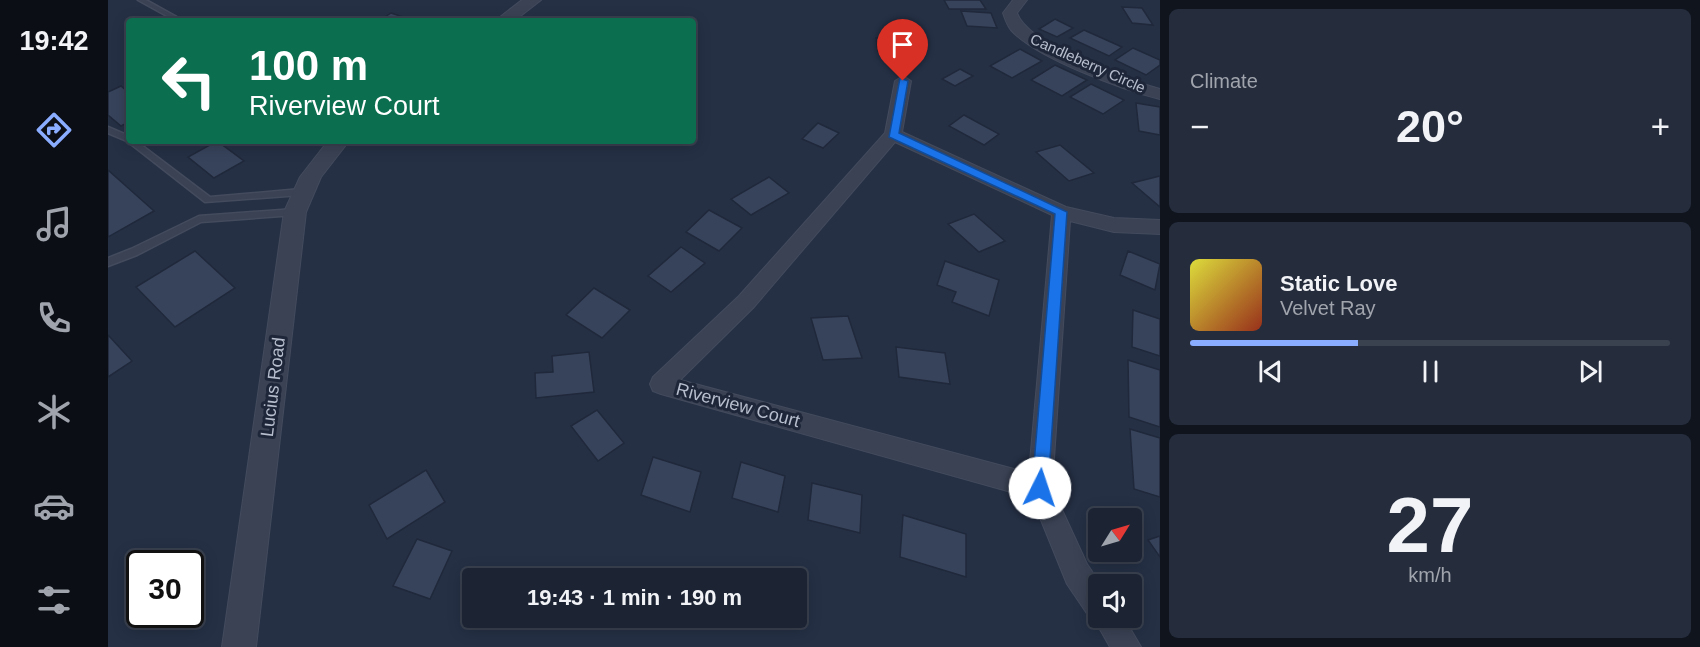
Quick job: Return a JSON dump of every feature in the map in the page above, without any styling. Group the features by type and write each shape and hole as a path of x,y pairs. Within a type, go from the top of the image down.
{"street":[{"path":"507,18 533,0"},
{"name":"Candleberry Circle","path":"1020,0 1010,13 1016,28 1030,38 1097,70 1160,94"},
{"path":"903,81 893,134 1061,212 1114,225 1160,227"},
{"name":"Riverview Court","path":"893,134 746,302 661,384 1040,488"},
{"name":"Lucius Road","path":"239,647 298,202 321,160 336,144"},
{"path":"1061,212 1040,488 1077,574 1088,590"},
{"path":"1114,628 1127,647"}],"lane":[{"path":"141,0 175,18"},
{"path":"108,130 126,138"},
{"path":"135,144 208,200 298,202"},
{"path":"108,262 134,252 199,219 298,202"}],"building":[{"path":"944,0 980,0 986,9 949,9"},
{"path":"1122,7 1142,8 1153,25 1132,23"},
{"path":"961,11 991,13 997,28 967,26"},
{"path":"391,13 406,18 384,18"},
{"path":"1055,19 1073,28 1057,37 1039,29"},
{"path":"1084,30 1122,47 1109,56 1070,38"},
{"path":"876,38 902,40 905,53 878,51"},
{"path":"1133,48 1160,60 1160,65 1146,75 1115,60"},
{"path":"1020,49 1042,61 1012,78 990,66"},
{"path":"1055,65 1087,80 1062,96 1031,80"},
{"path":"960,69 973,76 955,86 942,79"},
{"path":"1091,84 1124,100 1103,114 1070,97"},
{"path":"121,86 126,90 126,124 121,126 108,115 108,92"},
{"path":"1136,103 1160,107 1160,135 1139,131"},
{"path":"964,115 999,134 984,145 949,126"},
{"path":"818,123 839,133 823,148 802,139"},
{"path":"212,144 221,144 244,161 214,178 188,157"},
{"path":"1060,145 1094,173 1069,181 1036,152"},
{"path":"108,170 154,211 108,237"},
{"path":"1160,176 1160,207 1132,183"},
{"path":"769,177 789,193 751,215 731,199"},
{"path":"709,210 742,228 719,251 686,232"},
{"path":"974,214 1005,241 979,252 948,224"},
{"path":"681,247 705,263 671,292 648,276"},
{"path":"195,251 235,288 175,327 136,287"},
{"path":"1128,251 1160,264 1155,290 1120,275"},
{"path":"945,261 999,280 989,316 952,302 956,292 937,285"},
{"path":"594,288 630,310 602,338 566,315"},
{"path":"1133,310 1160,319 1160,356 1132,347"},
{"path":"848,316 862,358 823,360 811,318"},
{"path":"108,335 132,361 108,377"},
{"path":"896,347 945,353 950,384 899,377"},
{"path":"589,352 594,392 536,398 535,373 553,372 552,356"},
{"path":"1128,360 1160,370 1160,427 1129,417"},
{"path":"597,410 624,443 598,461 571,426"},
{"path":"1130,429 1160,438 1160,497 1134,489"},
{"path":"653,457 701,472 690,512 641,495"},
{"path":"741,462 785,476 778,512 732,498"},
{"path":"426,470 445,502 387,539 369,505"},
{"path":"812,483 862,495 860,533 808,520"},
{"path":"903,515 966,534 966,577 900,557"},
{"path":"1160,536 1160,557 1148,540"},
{"path":"417,539 452,551 430,599 393,586"}],"route":[{"path":"903,81 893,134 1061,212 1040,488"}]}
